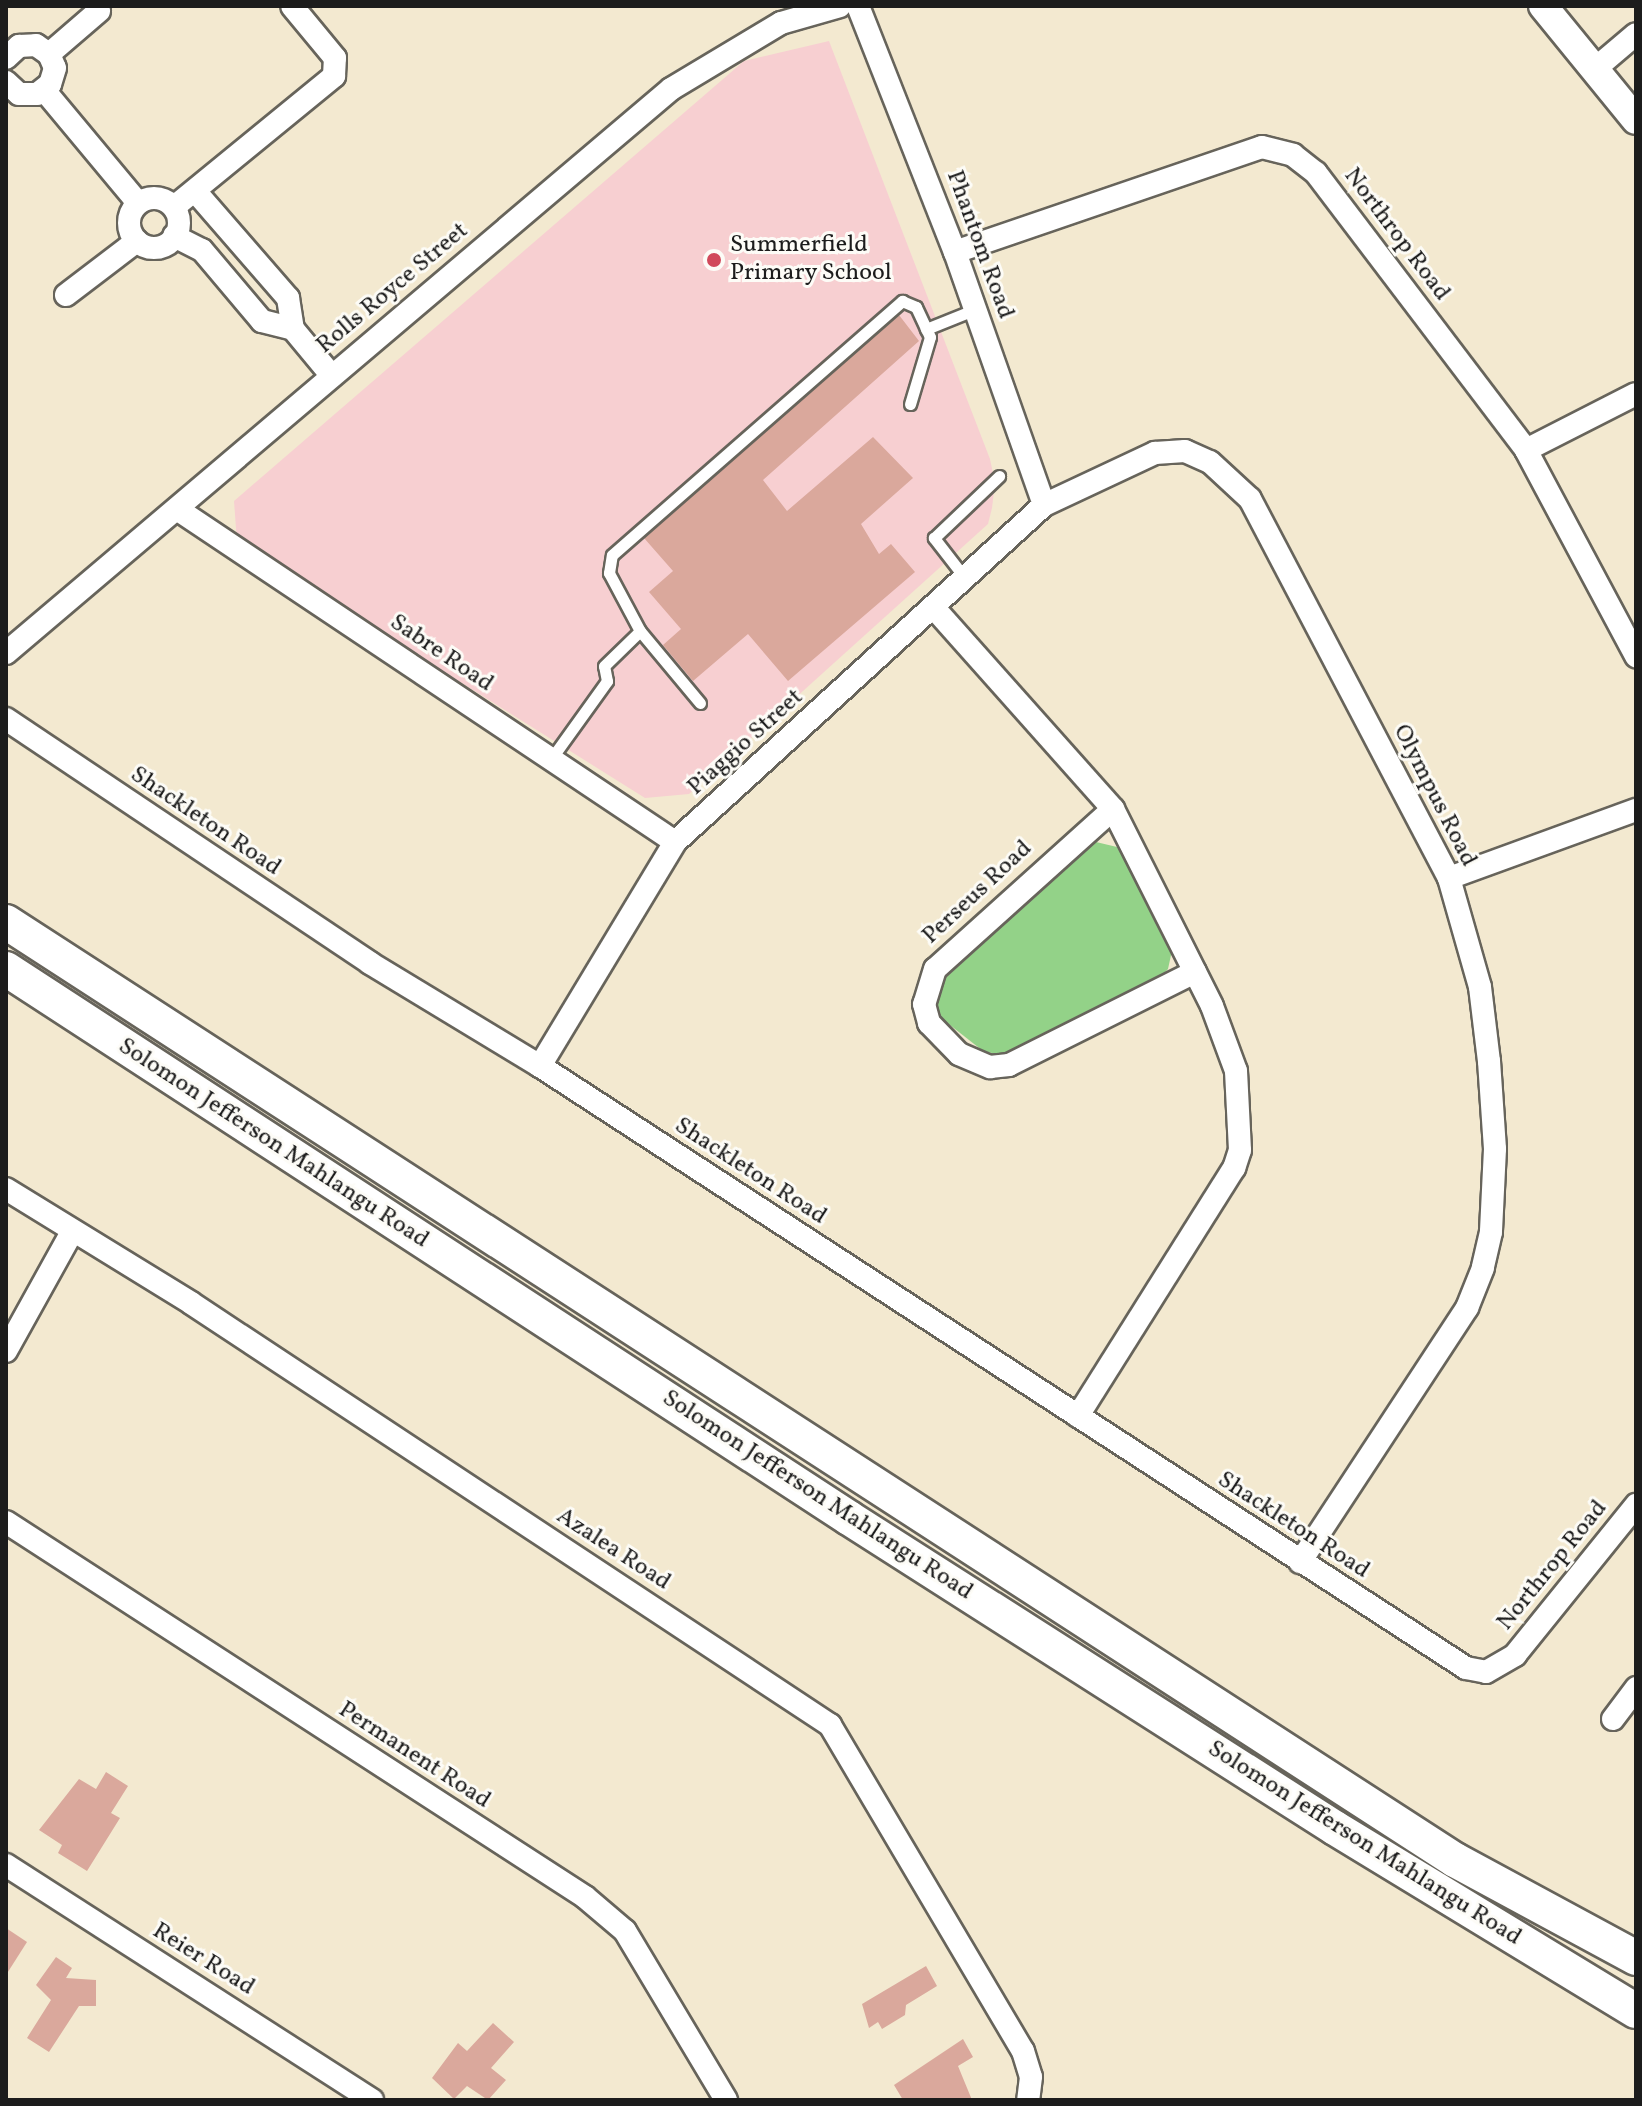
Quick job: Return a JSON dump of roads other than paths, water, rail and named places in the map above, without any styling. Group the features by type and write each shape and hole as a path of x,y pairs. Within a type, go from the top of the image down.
{"main road":[{"name":"Solomon Jefferson Mahlangu Road","path":"6,922 1455,1860 1636,1958"},
{"name":"Solomon Jefferson Mahlangu Road","path":"6,969 1370,1849 1622,2005"},
{"path":"6,978 45,997"}],"street":[{"path":"174,207 334,76 335,58 292,6"},
{"name":"Phantom Road","path":"858,6 955,252 1044,505"},
{"path":"1543,6 1636,120"},
{"name":"Rolls Royce Street","path":"6,653 671,89 781,23 833,7"},
{"path":"49,54 99,11"},
{"path":"1596,68 1636,34"},
{"path":"8,50 27,44 49,54"},
{"path":"6,82 28,95 44,90 54,76 49,54"},
{"path":"44,90 138,203"},
{"name":"Northrop Road","path":"955,252 1262,147 1280,148 1316,173 1526,450 1636,656"},
{"path":"195,191 288,298 288,324 332,376"},
{"path":"160,198 174,207 179,221 174,236 153,248 137,241 129,226 138,203 160,198"},
{"path":"174,236 202,250 262,321 288,324"},
{"path":"66,295 137,241"},
{"path":"1526,450 1636,394"},
{"name":"Olympus Road","path":"1044,505 1155,453 1185,451 1233,478 1250,499 1449,878 1480,987 1495,1149 1491,1232 1483,1268 1467,1308 1300,1562"},
{"name":"Piaggio Street","path":"540,1066 675,842 1044,505"},
{"name":"Sabre Road","path":"177,509 675,842"},
{"path":"934,608 1113,809 1195,972 1236,1071 1240,1150 1226,1186 1078,1416"},
{"name":"Shackleton Road","path":"6,719 370,963 540,1066 1466,1668"},
{"name":"Perseus Road","path":"1113,809 935,969 924,1004 929,1023 959,1054 990,1067 1009,1065 1195,972"},
{"path":"1449,878 1636,810"},
{"name":"Azalea Road","path":"6,1189 191,1303 830,1725 1023,2051 1031,2077 1029,2099"},
{"path":"6,1351 72,1232"},
{"name":"Northrop Road","path":"1466,1668 1486,1672 1515,1655 1636,1505"},
{"name":"Permanent Road","path":"6,1522 585,1897 625,1931 726,2100"},
{"path":"1613,1719 1636,1688"},
{"name":"Reier Road","path":"6,1865 372,2100"}],"lane":[{"path":"700,703 640,631 609,573 612,555 902,301 916,307 929,345 910,404"},
{"path":"926,329 976,309"},
{"path":"965,578 934,538 999,476"},
{"path":"551,759 607,681 604,666 640,631"},
{"path":"1370,1849 1434,1903 1485,1937"},
{"path":"1539,1967 1622,2005"}],"place":[{"name":"Summerfield Primary School","path":"714,260"}]}
